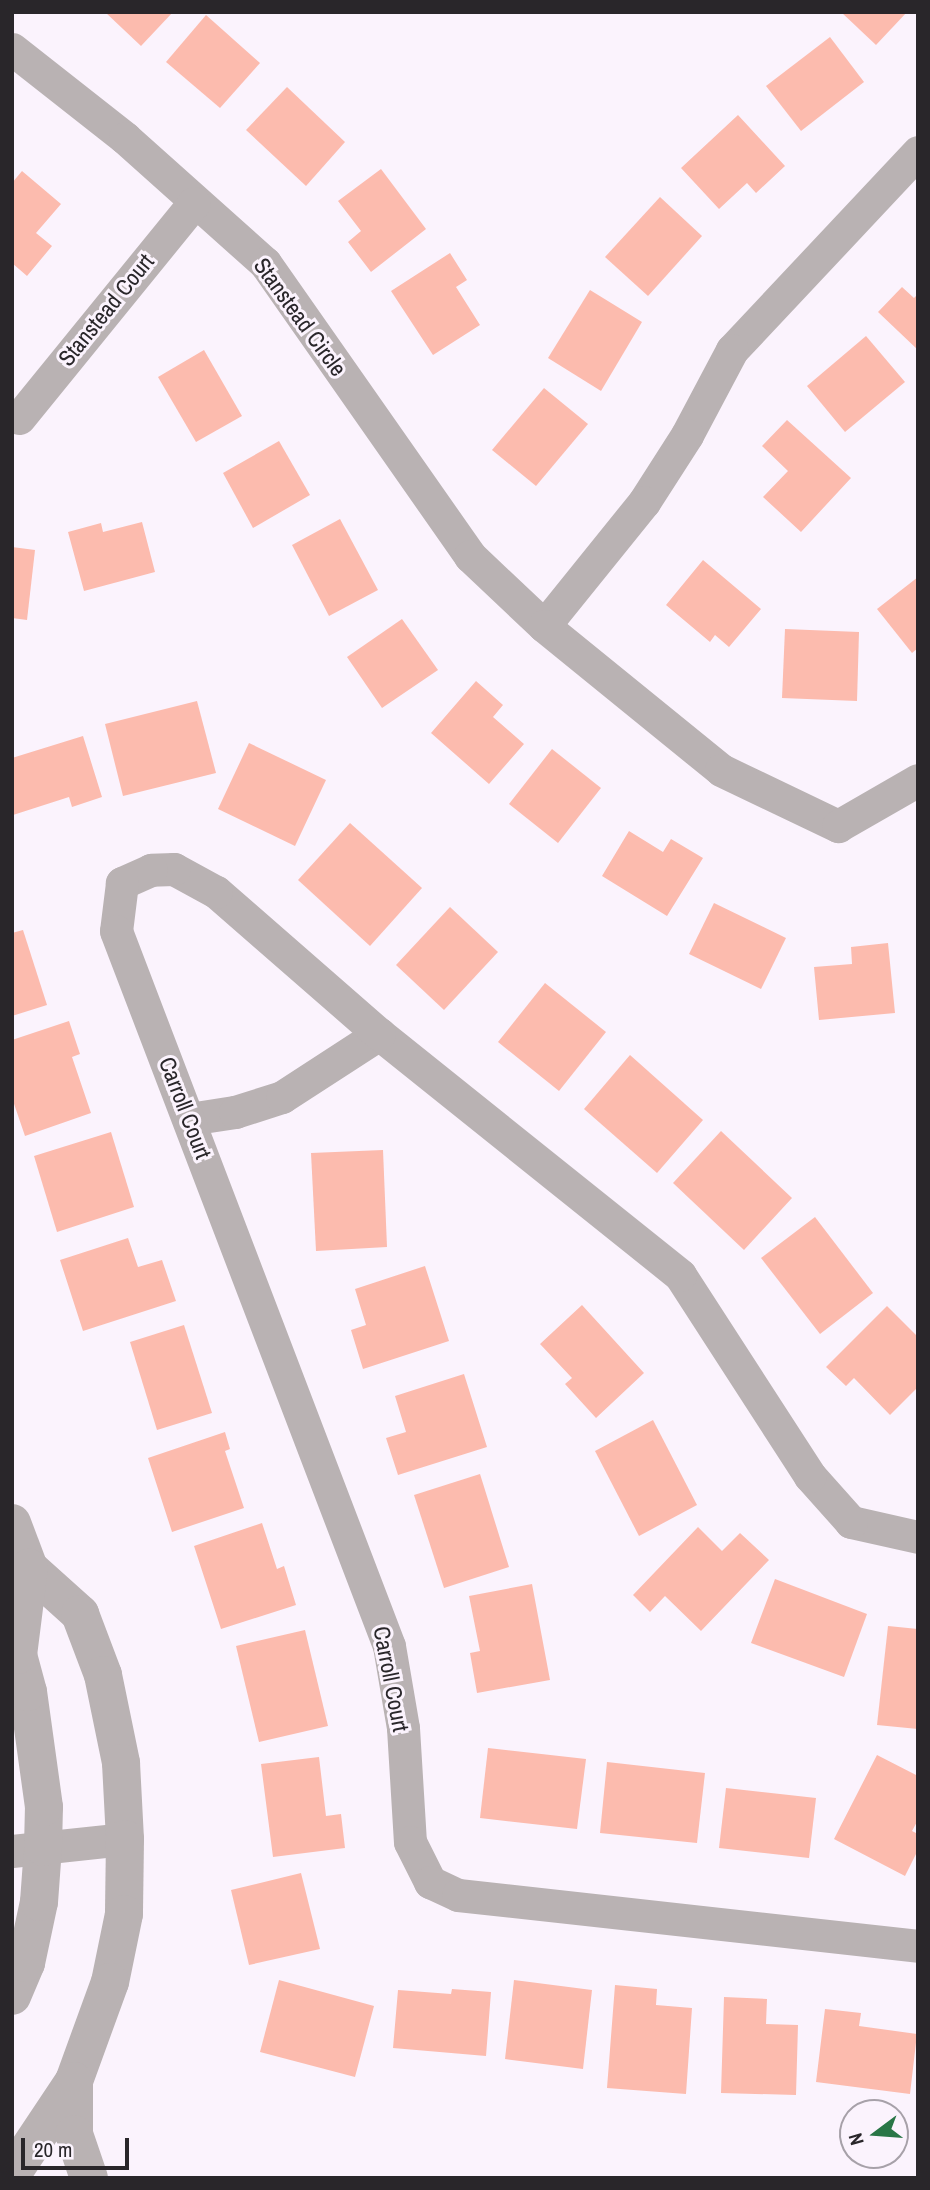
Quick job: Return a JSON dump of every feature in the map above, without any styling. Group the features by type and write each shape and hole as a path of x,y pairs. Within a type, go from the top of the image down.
{"street":[{"name":"Stanstead Circle","path":"12,49 125,138 194,203 265,262 470,556 544,626 721,770 838,826 918,780"},
{"path":"544,626 644,502 687,435 732,350 918,152"},
{"name":"Stanstead Court","path":"19,418 194,203"},
{"name":"Carroll Court","path":"918,1537 852,1522 810,1476 680,1275 379,1034 216,892 174,869 151,870 122,883 116,932 390,1646 403,1728 410,1842 430,1882 458,1895 918,1945"},
{"path":"189,1119 235,1112 282,1097 379,1034"},
{"path":"12,1523 29,1568 80,1614 103,1675 121,1763 125,1839 124,1914 115,1955 74,2081 12,2174"},
{"path":"12,1996 26,1963 39,1902 28,1849 44,1807 28,1692 18,1655 29,1568"},
{"path":"28,1849 125,1839"},
{"path":"74,2081 74,2134 89,2178"}],"building":[{"path":"105,12 173,12 141,46"},
{"path":"841,12 907,12 876,45"},
{"path":"206,15 260,63 220,108 166,62"},
{"path":"830,37 864,82 801,131 766,86"},
{"path":"287,87 345,142 306,186 246,130"},
{"path":"738,115 785,166 756,193 747,183 719,209 681,168"},
{"path":"381,169 426,229 371,272 348,242 361,231 338,201"},
{"path":"22,171 61,204 36,233 52,246 27,276 12,263 12,183"},
{"path":"660,197 702,236 648,296 605,257"},
{"path":"450,253 467,280 456,287 480,325 433,355 391,291"},
{"path":"902,287 914,298 918,294 918,350 878,312"},
{"path":"590,290 642,322 601,391 548,358"},
{"path":"866,336 905,382 845,432 807,386"},
{"path":"204,350 242,416 196,442 158,377"},
{"path":"544,388 588,424 536,486 492,450"},
{"path":"787,420 851,478 801,532 763,497 788,471 762,446"},
{"path":"279,441 310,495 253,528 223,473"},
{"path":"340,519 378,590 329,616 292,545"},
{"path":"142,522 155,572 84,591 68,532 101,523 103,532"},
{"path":"12,547 35,550 27,620 12,618"},
{"path":"703,560 761,609 729,647 715,635 710,642 666,605"},
{"path":"918,577 918,648 912,653 877,609"},
{"path":"402,619 438,670 382,708 347,657"},
{"path":"785,629 859,632 857,701 782,698"},
{"path":"476,681 503,705 493,717 524,744 489,784 431,733"},
{"path":"197,701 216,773 123,796 105,724"},
{"path":"83,736 102,797 72,807 69,797 13,815 12,758"},
{"path":"249,743 326,780 295,846 218,809"},
{"path":"552,749 601,788 558,843 509,804"},
{"path":"350,823 422,888 370,946 298,880"},
{"path":"629,831 663,852 671,839 703,858 667,916 602,876"},
{"path":"714,903 786,938 761,989 689,954"},
{"path":"450,907 498,952 444,1010 396,965"},
{"path":"23,930 47,1005 12,1016 12,933"},
{"path":"888,943 895,1013 819,1020 814,967 852,964 851,947"},
{"path":"545,983 606,1032 559,1091 498,1042"},
{"path":"69,1021 80,1054 72,1057 91,1113 25,1136 12,1098 12,1040"},
{"path":"630,1055 703,1120 657,1173 584,1109"},
{"path":"721,1131 792,1198 744,1250 673,1183"},
{"path":"111,1132 134,1207 57,1232 34,1156"},
{"path":"383,1150 387,1247 316,1251 311,1153"},
{"path":"815,1217 873,1293 820,1334 761,1258"},
{"path":"128,1238 138,1267 162,1260 176,1301 83,1331 60,1260"},
{"path":"425,1266 449,1341 363,1369 351,1330 366,1325 355,1289"},
{"path":"582,1305 644,1373 596,1418 565,1384 572,1378 540,1344"},
{"path":"887,1306 918,1337 918,1387 890,1415 854,1378 846,1386 826,1367"},
{"path":"184,1325 212,1413 157,1430 130,1342"},
{"path":"464,1374 487,1447 398,1475 386,1438 406,1432 395,1396"},
{"path":"653,1420 697,1505 639,1536 595,1451"},
{"path":"225,1432 230,1449 225,1451 244,1508 172,1532 148,1458"},
{"path":"480,1474 509,1567 444,1588 414,1495"},
{"path":"262,1523 277,1569 284,1566 296,1605 221,1629 194,1546"},
{"path":"698,1527 722,1551 740,1533 769,1560 701,1631 665,1596 650,1612 633,1595"},
{"path":"775,1579 867,1614 844,1677 751,1643"},
{"path":"532,1584 550,1680 477,1693 470,1653 480,1651 469,1596"},
{"path":"888,1626 918,1629 918,1729 877,1725"},
{"path":"305,1630 328,1726 259,1742 236,1646"},
{"path":"488,1748 586,1759 577,1829 480,1818"},
{"path":"877,1755 918,1776 918,1820 912,1831 918,1834 918,1850 905,1876 834,1839"},
{"path":"319,1757 326,1816 341,1814 345,1848 273,1857 261,1764"},
{"path":"607,1762 705,1773 697,1843 600,1833"},
{"path":"726,1788 816,1798 809,1858 719,1848"},
{"path":"301,1873 320,1949 249,1965 231,1890"},
{"path":"279,1980 374,2006 355,2077 260,2052"},
{"path":"514,1980 592,1990 583,2069 505,2059"},
{"path":"615,1985 657,1989 656,2005 692,2008 686,2094 607,2088"},
{"path":"452,1989 491,1992 486,2056 393,2048 398,1990 451,1994"},
{"path":"724,1997 767,1999 766,2024 798,2025 796,2095 721,2093"},
{"path":"825,2009 861,2013 859,2026 917,2034 910,2094 816,2082"}]}
